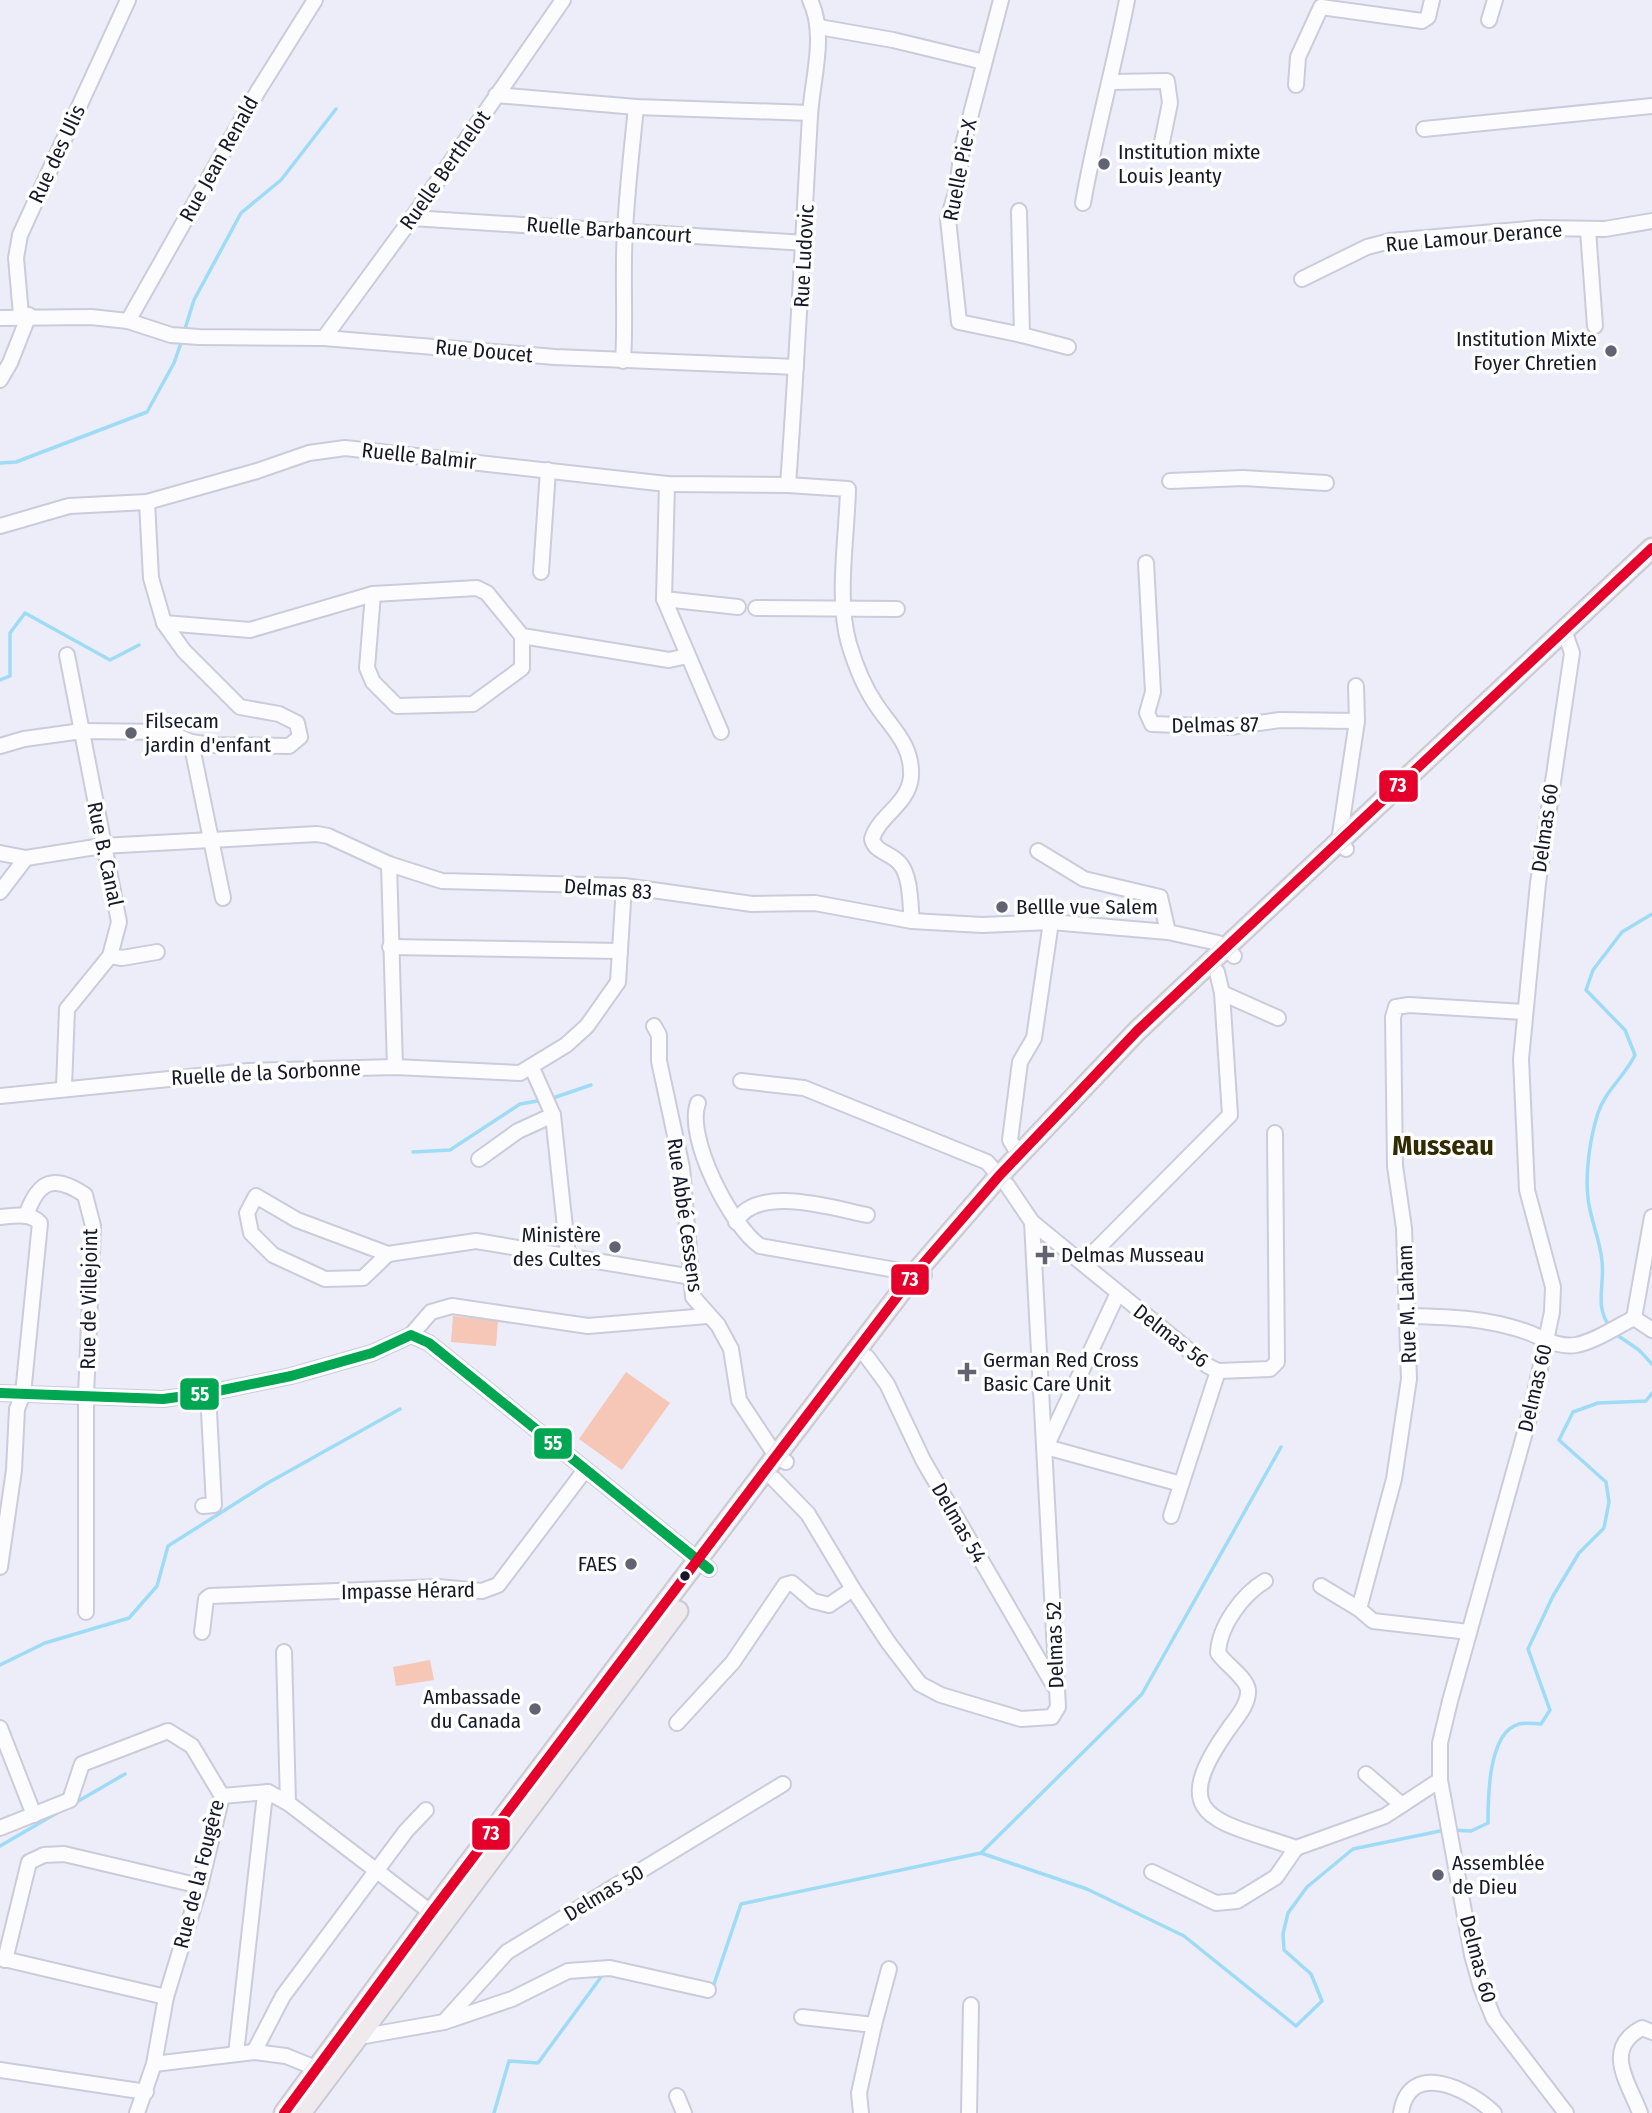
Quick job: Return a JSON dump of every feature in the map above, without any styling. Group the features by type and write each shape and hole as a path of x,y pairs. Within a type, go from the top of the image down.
{"main road":[{"path":"1003,1181 1019,1155 1138,1030 1230,952 1566,634 1652,548"},
{"path":"1566,634 1652,561"},
{"path":"302,2113 324,2071 437,1917 704,1566 921,1274 1003,1181 1217,972 1230,952"},
{"path":"704,1566 774,1479 781,1459 867,1357 921,1274"},
{"path":"284,2113 359,2037 437,1917"}],"street":[{"name":"Rue des Ulis","path":"25,315 16,247 128,0"},
{"name":"Rue Jean Renald","path":"128,321 258,91 315,0"},
{"name":"Ruelle Berthelot","path":"324,338 412,218 563,0"},
{"path":"810,0 818,27 893,40 984,62"},
{"name":"Ruelle Pie-X","path":"1001,0 948,219 957,319 962,324 1022,335"},
{"path":"1083,203 1094,142 1111,82 1127,0"},
{"path":"1296,85 1298,57 1321,7 1422,21 1428,17 1432,0"},
{"path":"1489,20 1495,0"},
{"name":"Rue Ludovic","path":"788,485 806,243 810,114 818,27"},
{"path":"1111,82 1167,81 1170,103 1161,147"},
{"path":"496,95 636,107 810,114"},
{"path":"1424,129 1652,106"},
{"path":"623,361 626,316 623,286 625,230 636,107"},
{"path":"1019,211 1022,335 1068,347"},
{"name":"Ruelle Barbancourt","path":"412,218 806,243"},
{"name":"Rue Lamour Derance","path":"1302,279 1367,247 1390,241 1540,228 1588,230 1652,221"},
{"path":"1588,230 1595,326"},
{"name":"Rue Doucet","path":"0,318 25,315 128,321 171,335 199,337 324,338 623,361 796,367"},
{"path":"0,380 10,363 25,315"},
{"name":"Ruelle Balmir","path":"0,526 69,506 147,502 257,471 309,453 345,447 667,484 788,485 848,489 844,607"},
{"path":"541,572 548,470"},
{"path":"1170,481 1243,478 1326,482"},
{"path":"667,484 664,599 721,732"},
{"path":"0,746 24,739 82,732 168,732 212,746 289,746 300,737 297,723 279,714 240,707 184,651 164,622 150,578 147,502"},
{"name":"Delmas 87","path":"1146,564 1153,692 1147,713 1152,724 1230,727 1280,720 1357,721"},
{"path":"164,622 250,630 373,594 477,588 487,593 522,636 522,668 473,705 397,706 373,682 367,668 373,594"},
{"path":"664,599 738,607"},
{"path":"844,607 848,640 864,684 906,746 911,760 906,795 874,832 872,839 877,848 901,864 912,921"},
{"path":"756,608 897,609"},
{"name":"Delmas 60","path":"1566,634 1572,653 1570,678 1547,814 1521,1059 1524,1169 1530,1210 1553,1287 1547,1340 1532,1407 1440,1743 1440,1780 1472,1955 1490,2008 1509,2040 1566,2113"},
{"path":"522,636 668,660 687,656"},
{"name":"Rue B. Canal","path":"64,1087 67,1009 110,956 119,922 102,846 67,655"},
{"path":"1343,845 1357,721 1356,686"},
{"path":"191,741 201,804 212,841 223,898"},
{"name":"Delmas 83","path":"0,853 26,858 102,846 317,834 328,836 389,864 442,881 624,886 739,903 815,903 912,921 982,925 1051,922 1168,932 1218,943 1230,952"},
{"path":"1038,851 1084,879 1160,897 1168,932"},
{"path":"0,892 26,858"},
{"path":"389,864 394,1067"},
{"path":"568,1256 553,1115 532,1068 566,1045 599,1013 618,982 624,886"},
{"path":"1019,1155 1010,1140 1020,1062 1034,1038 1051,922"},
{"path":"390,947 620,951"},
{"path":"110,956 122,958 157,952"},
{"path":"1083,1263 1230,1115 1222,993 1217,972"},
{"path":"1222,993 1278,1018"},
{"name":"Rue M. Laham","path":"1359,1609 1394,1479 1409,1379 1404,1228 1395,1166 1393,1017 1396,1007 1409,1004 1524,1012"},
{"name":"Rue Abbé Cessens","path":"654,1026 659,1035 659,1061 682,1168 693,1297 707,1316 718,1325 731,1349 739,1400 781,1459"},
{"name":"Ruelle de la Sorbonne","path":"0,1096 64,1087 248,1071 394,1067 509,1075 532,1068"},
{"name":"Delmas 56","path":"741,1081 804,1088 987,1162 1032,1222 1083,1263 1117,1295 1219,1371 1270,1369 1277,1362 1275,1133"},
{"path":"698,1103 695,1123 704,1155 733,1216 746,1236 760,1246 921,1274"},
{"path":"479,1159 519,1131 553,1115"},
{"name":"Rue de Villejoint","path":"26,1216 33,1195 49,1183 67,1182 85,1195 93,1226 86,1396 86,1612"},
{"path":"388,1254 363,1278 325,1279 272,1255 251,1233 247,1213 256,1196 297,1220 388,1254 477,1241 692,1277"},
{"path":"733,1216 756,1203 776,1201 867,1215"},
{"path":"0,1217 34,1217 40,1223 23,1394 17,1409 14,1470 0,1567"},
{"path":"1634,1318 1652,1217"},
{"name":"Delmas 52","path":"774,1479 808,1514 853,1589 920,1684 941,1695 1036,1720 1052,1717 1058,1707 1054,1687 1053,1570 1032,1222"},
{"path":"1117,1295 1046,1447 1181,1484"},
{"path":"0,1393 163,1399 208,1393 291,1376 372,1353 411,1335 431,1312 452,1306 588,1326 707,1316"},
{"path":"1409,1316 1479,1318 1505,1324 1557,1344 1576,1345 1634,1318"},
{"path":"1634,1318 1652,1330"},
{"path":"411,1335 429,1343 704,1566"},
{"name":"Delmas 54","path":"867,1357 887,1384 923,1460 1054,1687"},
{"path":"1171,1516 1219,1371"},
{"path":"203,1506 214,1506 208,1393"},
{"name":"Impasse Hérard","path":"202,1632 206,1599 210,1596 438,1587 482,1591 498,1586 585,1470"},
{"path":"1265,1581 1243,1598 1220,1640 1219,1653 1246,1684 1248,1694 1241,1712 1204,1766 1198,1793 1203,1808 1216,1820 1296,1848"},
{"path":"677,1723 733,1662 785,1585 792,1583 813,1601 829,1605 853,1589"},
{"path":"1321,1586 1359,1609 1373,1621 1469,1632"},
{"path":"284,1652 288,1803"},
{"path":"0,1728 34,1815"},
{"name":"Rue de la Fougère","path":"0,1828 70,1800 82,1764 168,1731 192,1746 222,1796 200,1886 166,1997 154,2064 137,2113"},
{"path":"1366,1774 1402,1805"},
{"path":"1152,1872 1216,1903 1226,1904 1259,1890 1276,1877 1296,1848 1385,1816 1440,1780"},
{"name":"Delmas 50","path":"444,2022 507,1952 783,1784"},
{"path":"222,1796 268,1792 288,1803 437,1917"},
{"path":"236,2054 264,1803 268,1792"},
{"path":"254,2052 283,1996 406,1831 426,1810"},
{"path":"166,1997 3,1959 29,1862 44,1855 64,1854 200,1886"},
{"path":"359,2037 444,2022 512,1998 568,1971 610,1968 708,1990"},
{"path":"862,2113 859,2093 889,1969"},
{"path":"969,2113 971,2005"},
{"path":"802,2017 874,2025"},
{"path":"1640,2113 1622,2069 1621,2055 1630,2035 1649,2028"},
{"path":"154,2064 254,2052 286,2056 324,2071"},
{"path":"0,2070 146,2092"},
{"path":"1401,2113 1403,2098 1411,2089 1422,2084 1454,2086 1482,2101 1494,2113"},
{"path":"677,2096 684,2113"}],"shaded area":[{"path":"453,1316 498,1321 496,1346 451,1342"},
{"path":"626,1372 670,1403 622,1470 579,1439"},
{"path":"430,1660 434,1680 396,1686 393,1667"}],"waterway":[{"path":"184,332 194,300 241,213 281,180 336,109"},
{"path":"0,463 16,462 147,412 174,363 182,340"},
{"path":"0,680 10,676 10,633 25,613 110,660 139,645"},
{"path":"1610,1327 1602,1311 1603,1270 1589,1206 1588,1167 1601,1105 1635,1055 1625,1030 1586,990 1593,970 1622,932 1652,914"},
{"path":"550,1099 591,1085"},
{"path":"413,1152 450,1150 520,1104 543,1100"},
{"path":"1614,1333 1639,1350 1652,1364"},
{"path":"1453,1830 1471,1831 1488,1823 1492,1767 1501,1739 1519,1724 1541,1724 1550,1710 1528,1649 1553,1596 1579,1553 1604,1528 1609,1502 1606,1482 1559,1440 1573,1412 1598,1403 1646,1401 1652,1393"},
{"path":"0,1665 45,1643 129,1618 157,1586 168,1546 266,1484 400,1409"},
{"path":"982,1852 1142,1694 1281,1447"},
{"path":"75,1803 125,1774"},
{"path":"0,1846 62,1810"},
{"path":"712,1990 741,1904 981,1853 1087,1889 1184,1936 1296,2026 1322,2001 1311,1974 1284,1950 1283,1934 1288,1913 1307,1887 1353,1849 1445,1830"},
{"path":"494,2113 509,2061 538,2063 604,1973"}],"transit line":[{"name":"73","path":"284,2113 431,1913 916,1272 999,1176 1138,1030 1652,548"},
{"name":"55","path":"0,1393 163,1399 208,1393 291,1376 372,1353 411,1335 429,1343 709,1569"}],"place":[{"name":"Institution mixte Louis Jeanty","path":"1104,164"},
{"name":"Institution Mixte Foyer Chretien","path":"1611,351"},
{"name":"Filsecam jardin d'enfant","path":"131,733"},
{"name":"Bellle vue Salem","path":"1002,907"},
{"name":"Ministère des Cultes","path":"615,1247"},
{"name":"Delmas Musseau","path":"1045,1255"},
{"name":"German Red Cross Basic Care Unit","path":"967,1372"},
{"name":"FAES","path":"631,1564"},
{"name":"Ambassade du Canada","path":"535,1709"},
{"name":"Assemblée de Dieu","path":"1438,1875"}],"district":[{"name":"Musseau","path":"1443,1145"}]}
